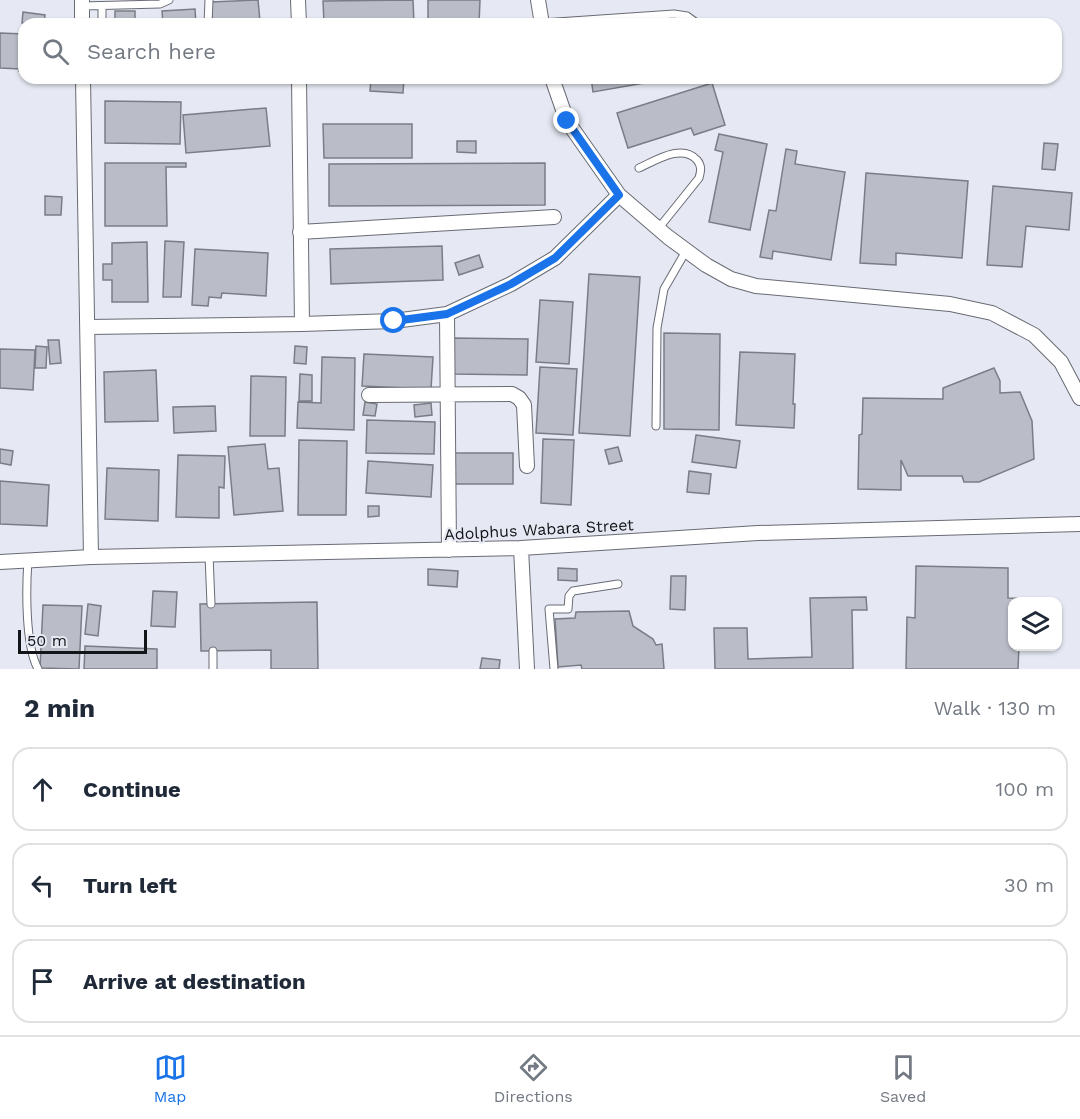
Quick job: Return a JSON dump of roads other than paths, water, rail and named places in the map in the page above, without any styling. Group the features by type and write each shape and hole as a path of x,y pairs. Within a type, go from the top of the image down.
{"street":[{"path":"298,0 299,18"},
{"path":"538,0 541,18"},
{"path":"83,84 91,557"},
{"path":"299,84 302,324"},
{"path":"554,84 567,121 619,195 658,229 706,265 731,279 756,286 950,304 992,313 1034,335 1076,381 1080,398"},
{"path":"88,327 394,321 447,314 511,284 555,258 619,195"},
{"path":"300,232 554,217"},
{"path":"447,314 449,550"},
{"path":"369,395 512,394 524,405 527,466"},
{"name":"Adolphus Wabara Street","path":"0,562 91,557 521,548 758,534 1080,524"},
{"path":"521,548 528,669"}],"lane":[{"path":"82,3 102,6 160,4 169,0"},
{"path":"208,18 210,0"},
{"path":"102,6 102,18"},
{"path":"615,18 674,14 691,18"},
{"path":"639,168 682,152 690,154 699,162 701,171 699,178 658,229"},
{"path":"656,426 659,318 664,289 686,251"},
{"path":"209,555 211,604"},
{"path":"28,560 26,589 32,656 38,669"},
{"path":"555,669 549,609 568,609 569,596 573,591 618,584"},
{"path":"213,651 213,669"}]}
